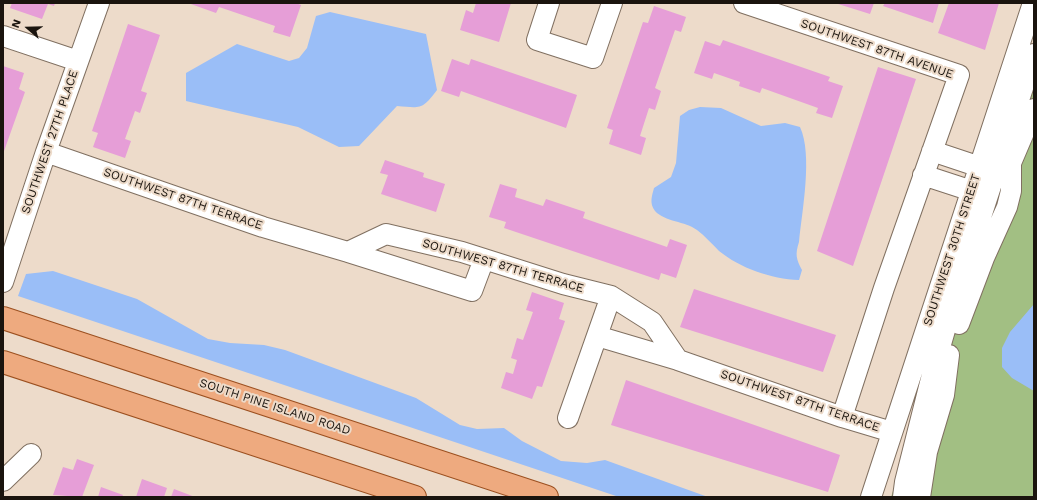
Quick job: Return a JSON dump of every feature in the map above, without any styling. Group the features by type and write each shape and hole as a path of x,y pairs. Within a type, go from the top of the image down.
{"main road":[{"name":"SOUTH PINE ISLAND ROAD","path":"3,318 546,497"},
{"path":"3,362 415,497"}],"street":[{"name":"SOUTHWEST 27TH PLACE","path":"3,282 46,152 99,3"},
{"path":"549,3 537,40 593,58 612,3"},
{"name":"SOUTHWEST 87TH AVENUE","path":"744,3 959,75 923,175 842,417"},
{"name":"SOUTHWEST 30TH STREET","path":"871,497 1033,3"},
{"path":"3,36 78,61"},
{"path":"904,497 905,482 932,374 952,306 1034,54"},
{"path":"920,497 927,452 944,395 949,354 984,258 1008,207 1011,191 1011,163 1034,109"},
{"path":"932,151 980,167"},
{"name":"SOUTHWEST 87TH TERRACE","path":"46,152 262,226 348,252 386,234 484,259 563,284 611,296 652,322 678,360 842,417 892,432"},
{"path":"923,175 972,191"},
{"path":"348,252 472,291 484,259"},
{"path":"568,418 611,296"},
{"path":"597,336 678,360"},
{"path":"3,480 31,454"}],"green space":[{"path":"1034,65 1034,497 891,497"}],"water":[{"path":"330,12 426,34 437,90 432,97 420,106 397,106 359,146 339,147 298,127 186,101 186,73 237,44 289,61 299,58 307,48 316,16"},
{"path":"700,107 721,108 761,126 785,123 800,127 806,152 806,183 797,250 798,263 802,270 799,280 767,275 736,263 719,251 697,230 659,215 653,208 652,200 654,188 671,177 676,163 680,116 689,110"},
{"path":"53,271 137,299 208,339 230,343 264,345 285,350 416,398 460,425 477,429 504,428 522,441 561,461 587,463 605,460 708,497 619,497 18,296 26,274"},
{"path":"1034,304 1034,391 1012,378 1002,367 1002,348 1010,332"}],"building":[{"path":"12,3 55,3 54,6 48,4 42,19 10,8"},
{"path":"188,3 296,3 301,5 290,37 273,32 275,26 219,7 216,13"},
{"path":"476,3 511,3 499,42 460,30 466,10 473,13"},
{"path":"835,3 874,3 870,14"},
{"path":"885,3 939,3 933,23 883,6"},
{"path":"949,3 999,3 985,50 938,33"},
{"path":"654,6 686,17 681,32 675,30 655,88 661,91 655,110 649,108 640,136 646,138 641,155 609,144 613,130 607,128 643,22 648,23"},
{"path":"128,24 160,35 141,91 147,93 140,113 135,111 125,139 131,141 125,158 93,147 98,133 92,131"},
{"path":"723,40 830,77 828,81 843,86 832,118 816,113 818,108 762,88 760,93 739,86 740,82 714,73 712,79 694,73 705,41 720,46"},
{"path":"452,59 469,65 471,59 577,95 566,128 461,91 459,97 441,91"},
{"path":"3,66 24,73 19,89 25,92 3,154"},
{"path":"878,67 916,79 853,266 817,251"},
{"path":"385,160 424,173 423,177 445,184 436,212 381,194 388,175 380,173"},
{"path":"500,184 517,189 515,197 543,206 546,199 585,212 583,218 667,247 670,239 687,245 676,278 661,273 659,280 504,228 506,222 489,217"},
{"path":"694,289 836,335 823,372 680,327"},
{"path":"532,292 564,303 559,319 565,321 542,387 537,386 532,399 501,388 506,372 513,374 517,360 511,358 517,338 523,340 533,312 526,310"},
{"path":"626,380 840,455 828,492 611,425"},
{"path":"77,459 94,465 82,497 53,495 63,467 73,470"},
{"path":"142,479 167,488 164,497 136,497"},
{"path":"101,487 123,495 122,497 98,497"},
{"path":"174,489 195,497 171,497"}]}
